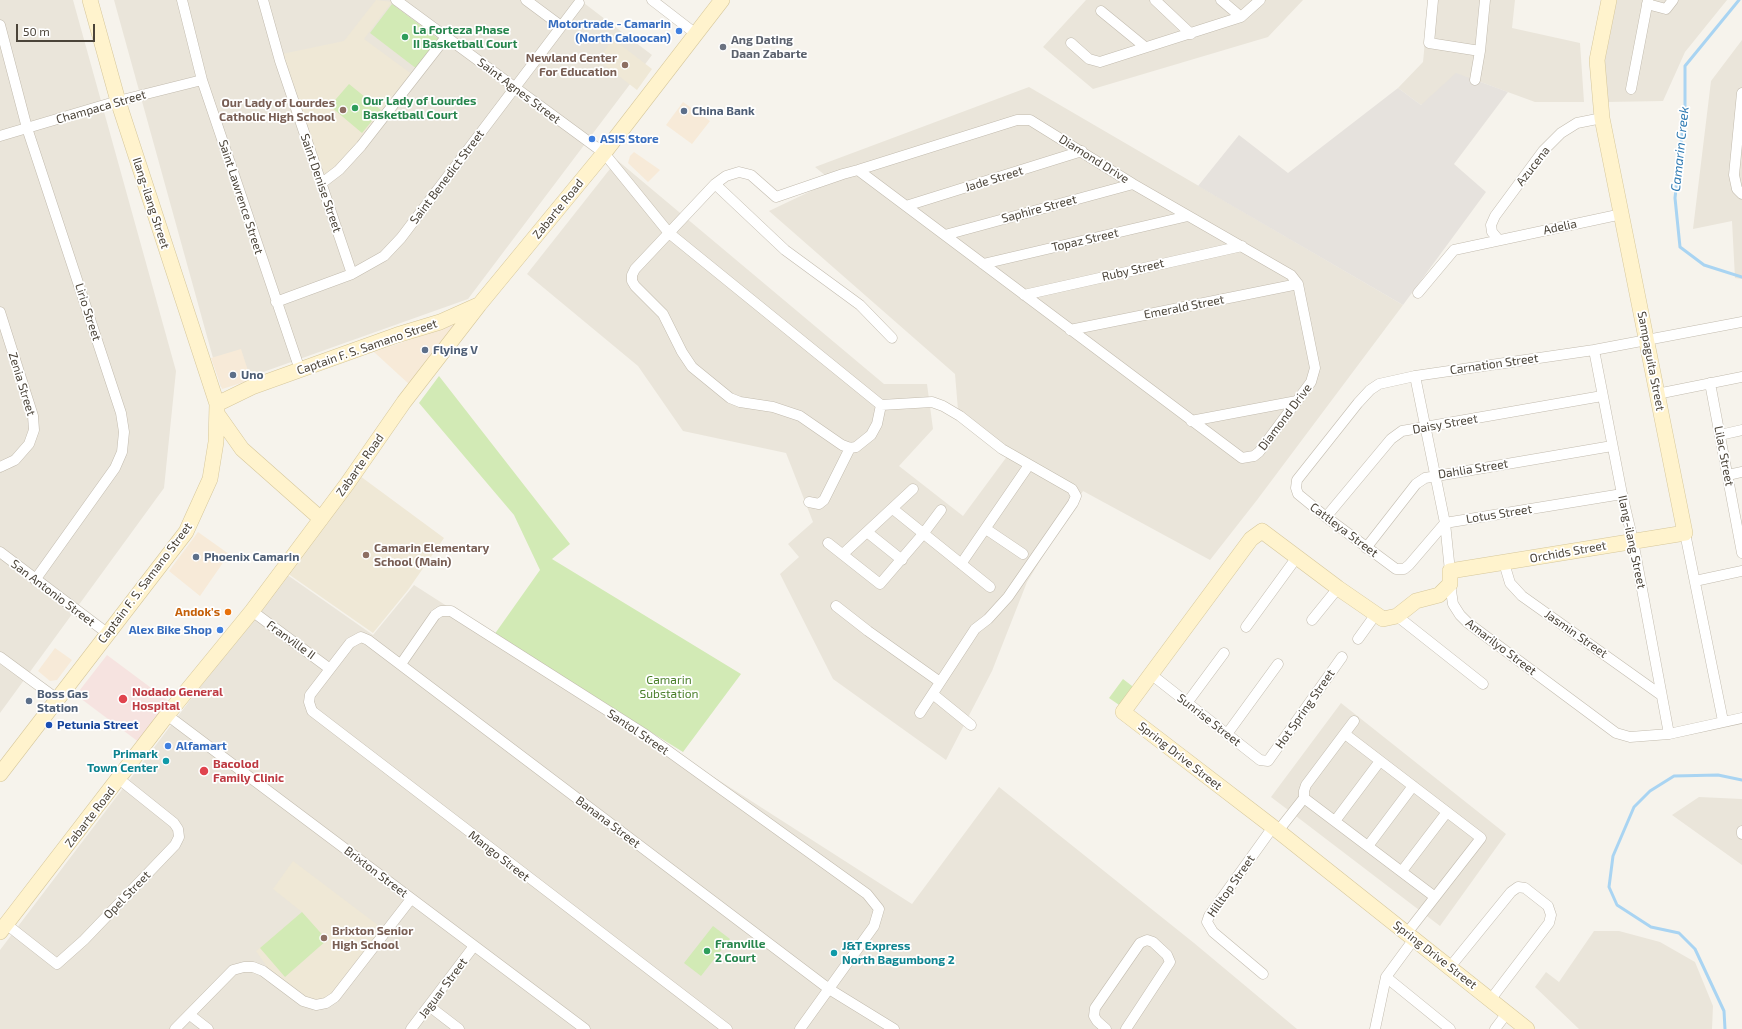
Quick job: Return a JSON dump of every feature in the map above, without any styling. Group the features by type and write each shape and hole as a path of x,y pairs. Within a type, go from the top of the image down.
{"main road":[{"name":"Ilang-ilang Street","path":"90,0 118,101 217,409"},
{"name":"Zabarte Road","path":"3,928 168,715 252,611 321,519 404,402 479,305 604,153 722,0"},
{"name":"Sampaguita Street","path":"1609,0 1597,60 1602,118 1685,533"},
{"name":"Captain F. S. Samano Street","path":"2,767 57,699 186,532 210,479 216,442 217,409 252,387 440,322 479,305"},
{"path":"217,409 242,449 321,519"},
{"path":"216,442 242,449"},
{"name":"Spring Drive Street","path":"1376,614 1338,588 1262,531 1257,533 1251,539 1124,712 1275,829 1527,1029"},
{"name":"Orchids Street","path":"1397,616 1416,601 1439,595 1450,578 1504,563 1685,533"},
{"path":"1376,614 1383,619 1397,616"}],"street":[{"name":"Saint Lawrence Street","path":"182,0 202,80 300,370"},
{"name":"Saint Denise Street","path":"263,0 280,61 352,274"},
{"name":"Saint Agnes Street","path":"396,0 604,153 669,233 881,405"},
{"path":"526,0 561,26"},
{"path":"652,0 696,34"},
{"path":"1155,0 1191,34"},
{"path":"1221,0 1241,17"},
{"path":"1071,43 1089,59 1095,62 1100,62 1241,17 1260,0"},
{"path":"1433,0 1429,43 1480,51"},
{"path":"1475,80 1480,51 1485,0"},
{"path":"1631,89 1647,2 1666,9 1673,0"},
{"name":"Saint Benedict Street","path":"276,302 352,274 384,256 401,238 578,3"},
{"path":"1101,10 1145,47"},
{"name":"Lirio Street","path":"0,25 27,128 121,414 124,432 122,452 115,468 35,580"},
{"path":"322,183 339,170 361,146 446,37"},
{"name":"Champaca Street","path":"0,136 118,101 202,80"},
{"path":"1742,93 1734,175 1737,189 1742,194"},
{"name":"Azucena","path":"1498,239 1492,232 1492,225 1495,216 1543,151 1561,133 1577,123 1602,118"},
{"name":"Diamond Drive","path":"1024,119 1036,122 1133,184 1291,275 1298,284 1315,368 1311,382 1259,452 1248,458 1236,455 858,170 1024,119"},
{"name":"Jade Street","path":"906,206 1082,151"},
{"path":"858,170 776,198 751,175 739,172 726,176 715,184 635,269 632,281 635,286 663,314 682,352 692,367 730,398 772,406 800,416 842,445 850,448 856,447 871,435 877,424 881,405 932,402 943,406 960,416 1002,449 1072,489 1076,496 1073,503 1008,598 988,619 975,629 940,682 934,695 920,713"},
{"path":"715,184 785,250 860,305 892,338"},
{"name":"Saphire Street","path":"945,235 1133,184"},
{"name":"Adelia","path":"1418,293 1454,250 1498,239 1622,214"},
{"name":"Topaz Street","path":"983,264 1188,216"},
{"name":"Ruby Street","path":"1024,295 1242,246"},
{"name":"Emerald Street","path":"1070,330 1298,284"},
{"name":"Zenia Street","path":"0,312 34,416 34,430 29,444 14,460 0,467"},
{"name":"Carnation Street","path":"1296,488 1297,480 1370,390 1379,384 1415,376 1594,350 1742,322"},
{"name":"Ilang-ilang Street","path":"1594,350 1612,446 1633,541 1669,734"},
{"name":"Amarilyo Street","path":"1415,376 1445,523 1453,604 1460,615 1468,623 1616,733 1630,737 1669,734 1742,718"},
{"path":"1657,394 1742,377"},
{"name":"Lilac Street","path":"1710,383 1728,475 1739,515 1742,553"},
{"name":"Daisy Street","path":"1326,517 1392,439 1402,431 1602,396"},
{"path":"1191,421 1298,401"},
{"path":"1720,435 1742,430"},
{"name":"Dahlia Street","path":"1366,548 1416,484 1425,478 1436,474 1612,446"},
{"path":"810,502 819,504 824,500 850,448"},
{"path":"961,564 1029,465"},
{"path":"1728,475 1742,472"},
{"name":"Cattleya Street","path":"1296,488 1298,494 1326,517 1396,569 1404,569 1409,565 1445,523"},
{"path":"843,554 913,489"},
{"name":"Lotus Street","path":"1445,523 1622,494"},
{"path":"892,509 990,587"},
{"path":"828,543 880,584 902,560 941,510"},
{"path":"986,528 1023,554"},
{"path":"867,532 902,560"},
{"name":"Sampaguita Street","path":"1685,533 1723,721"},
{"name":"San Antonio Street","path":"0,552 107,633"},
{"path":"1246,627 1297,557"},
{"name":"Jasmin Street","path":"1504,563 1510,583 1522,596 1662,695"},
{"path":"1694,581 1742,571"},
{"path":"1312,620 1338,588"},
{"path":"836,606 868,631 940,682"},
{"name":"Santol Street","path":"401,664 435,614 441,611 451,610 646,735 867,894 879,909 874,926 829,989"},
{"name":"Franville II","path":"252,611 330,669"},
{"path":"1358,639 1376,614"},
{"path":"1397,616 1483,684"},
{"name":"Banana Street","path":"330,669 350,643 361,638 368,640 829,989 894,1029"},
{"path":"1187,703 1224,653"},
{"path":"0,657 57,699"},
{"name":"Hot Spring Street","path":"1268,761 1342,657"},
{"path":"1227,734 1278,664"},
{"name":"Mango Street","path":"330,669 310,696 309,702 312,711 727,1029"},
{"name":"Sunrise Street","path":"1152,675 1260,760 1268,761"},
{"path":"934,695 971,725"},
{"name":"Brixton Street","path":"168,715 585,1029"},
{"path":"1275,829 1304,798 1306,785 1354,721"},
{"path":"1345,734 1480,838 1435,897 1386,977 1376,1029"},
{"path":"1335,821 1380,761"},
{"name":"Opel Street","path":"3,928 57,964 84,940 175,845 179,837 178,829 174,823 119,779"},
{"path":"1368,846 1413,786"},
{"path":"1304,798 1435,897"},
{"path":"1402,871 1447,812"},
{"name":"Hilltop Street","path":"1263,974 1213,932 1207,922 1209,916 1275,829"},
{"path":"1450,967 1511,892 1518,887 1525,888 1548,906 1551,915 1549,923 1491,999"},
{"path":"175,1029 233,970 244,967 253,967 263,971 303,1001 316,1005 326,1003 335,997 411,899"},
{"path":"1106,1029 1094,1016 1095,1008 1140,943 1147,940 1153,942 1167,955 1170,962 1126,1029"},
{"name":"Jaguar Street","path":"412,1029 474,946"},
{"path":"1386,977 1450,1029"},
{"path":"800,1029 829,989"},
{"path":"429,1006 459,1029"},
{"path":"1495,1029 1507,1013"},
{"path":"190,1015 208,1029"}],"shaded area":[{"path":"0,0 73,0 176,371 164,488 0,713"},
{"path":"114,0 580,0 652,55 468,299 221,387"},
{"name":"Our Lady of Lourdes Catholic High School","path":"376,0 392,2 364,39 413,75 358,145 323,179 282,54 344,41"},
{"path":"1086,0 1303,0 1268,37 1093,89 1043,47"},
{"path":"1429,0 1515,0 1512,28 1580,43 1584,102 1535,102 1475,80 1421,105 1398,88 1423,62"},
{"path":"1615,0 1727,0 1685,52 1663,101 1607,102 1603,56"},
{"name":"Newland Center For Education","path":"613,39 652,69 637,90 598,60"},
{"path":"1742,40 1742,279 1735,278 1732,221 1693,229 1711,81"},
{"path":"1456,73 1508,92 1454,164 1486,192 1403,305 1198,186 1239,135 1288,173 1398,88 1421,105"},
{"path":"1029,87 1403,305 1257,500 1210,560 1083,491 1027,582 992,671 946,760 833,679 780,574 799,557 788,544 813,522 786,453 683,431 638,366 527,274 617,160 884,384 927,384 933,429 899,466 963,516 1011,451 958,410 955,374 769,211 832,181 815,167"},
{"path":"683,102 710,121 692,144 666,125"},
{"path":"634,152 660,170 648,182 628,163 630,156"},
{"path":"459,323 410,385 374,352"},
{"path":"241,349 251,380 222,389 211,358"},
{"name":"Camarin Elementary School (Main)","path":"360,476 444,538 408,590 373,633 287,573"},
{"path":"198,532 229,554 200,596 169,571"},
{"path":"286,574 373,635 414,585 912,904 999,787 1194,943 1297,1029 0,1029 0,950"},
{"path":"55,648 72,660 57,680 50,681 38,671"},
{"name":"Nodado General Hospital","path":"107,655 170,702 140,743 76,695"},
{"path":"1341,703 1506,834 1440,926 1271,797"},
{"path":"1699,797 1742,799 1742,865 1672,815"},
{"name":"Brixton Senior High School","path":"293,861 383,929 332,997 312,1003 270,971 256,951 302,912 273,889"},
{"path":"1594,931 1619,931 1660,942 1695,962 1713,1006 1712,1029 1579,1029 1535,987 1546,972 1559,982"}],"green space":[{"name":"La Forteza Phase II Basketball Court","path":"392,4 440,40 417,69 370,33"},
{"name":"Our Lady of Lourdes Basketball Court","path":"349,84 381,110 362,133 330,106"},
{"name":"Camarin Substation","path":"439,376 570,544 552,559 741,674 683,752 494,635 540,570 514,515 419,403"},
{"path":"1123,679 1136,689 1122,707 1109,698"},
{"path":"302,912 327,940 285,977 260,948"},
{"name":"Franville 2 Court","path":"713,926 730,939 701,976 684,963"}],"waterway":[{"name":"Camarin Creek","path":"1739,0 1685,66 1685,106 1675,198 1680,247 1704,265 1742,277"},
{"name":"Camarin Creek","path":"1725,1029 1724,1011 1695,949 1679,933 1651,927 1617,905 1609,887 1613,856 1634,807 1650,791 1674,776 1718,775 1742,780"}],"place":[{"name":"Motortrade - Camarin (North Caloocan)","path":"679,31"},
{"name":"La Forteza Phase II Basketball Court","path":"405,37"},
{"name":"Ang Dating Daan Zabarte","path":"723,47"},
{"name":"Newland Center For Education","path":"625,65"},
{"name":"Our Lady of Lourdes Basketball Court","path":"355,108"},
{"name":"Our Lady of Lourdes Catholic High School","path":"343,110"},
{"name":"China Bank","path":"684,111"},
{"name":"ASIS Store","path":"592,139"},
{"name":"Flying V","path":"425,350"},
{"name":"Uno","path":"233,375"},
{"name":"Camarin Elementary School (Main)","path":"366,555"},
{"name":"Phoenix Camarin","path":"196,557"},
{"name":"Andok's","path":"228,612"},
{"name":"Alex Bike Shop","path":"220,630"},
{"name":"Nodado General Hospital","path":"123,699"},
{"name":"Boss Gas Station","path":"29,701"},
{"name":"Petunia Street","path":"49,725"},
{"name":"Alfamart","path":"168,746"},
{"name":"Primark Town Center","path":"166,761"},
{"name":"Bacolod Family Clinic","path":"204,771"},
{"name":"Brixton Senior High School","path":"324,938"},
{"name":"Franville 2 Court","path":"707,951"},
{"name":"J&T Express North Bagumbong 2","path":"834,953"}]}
